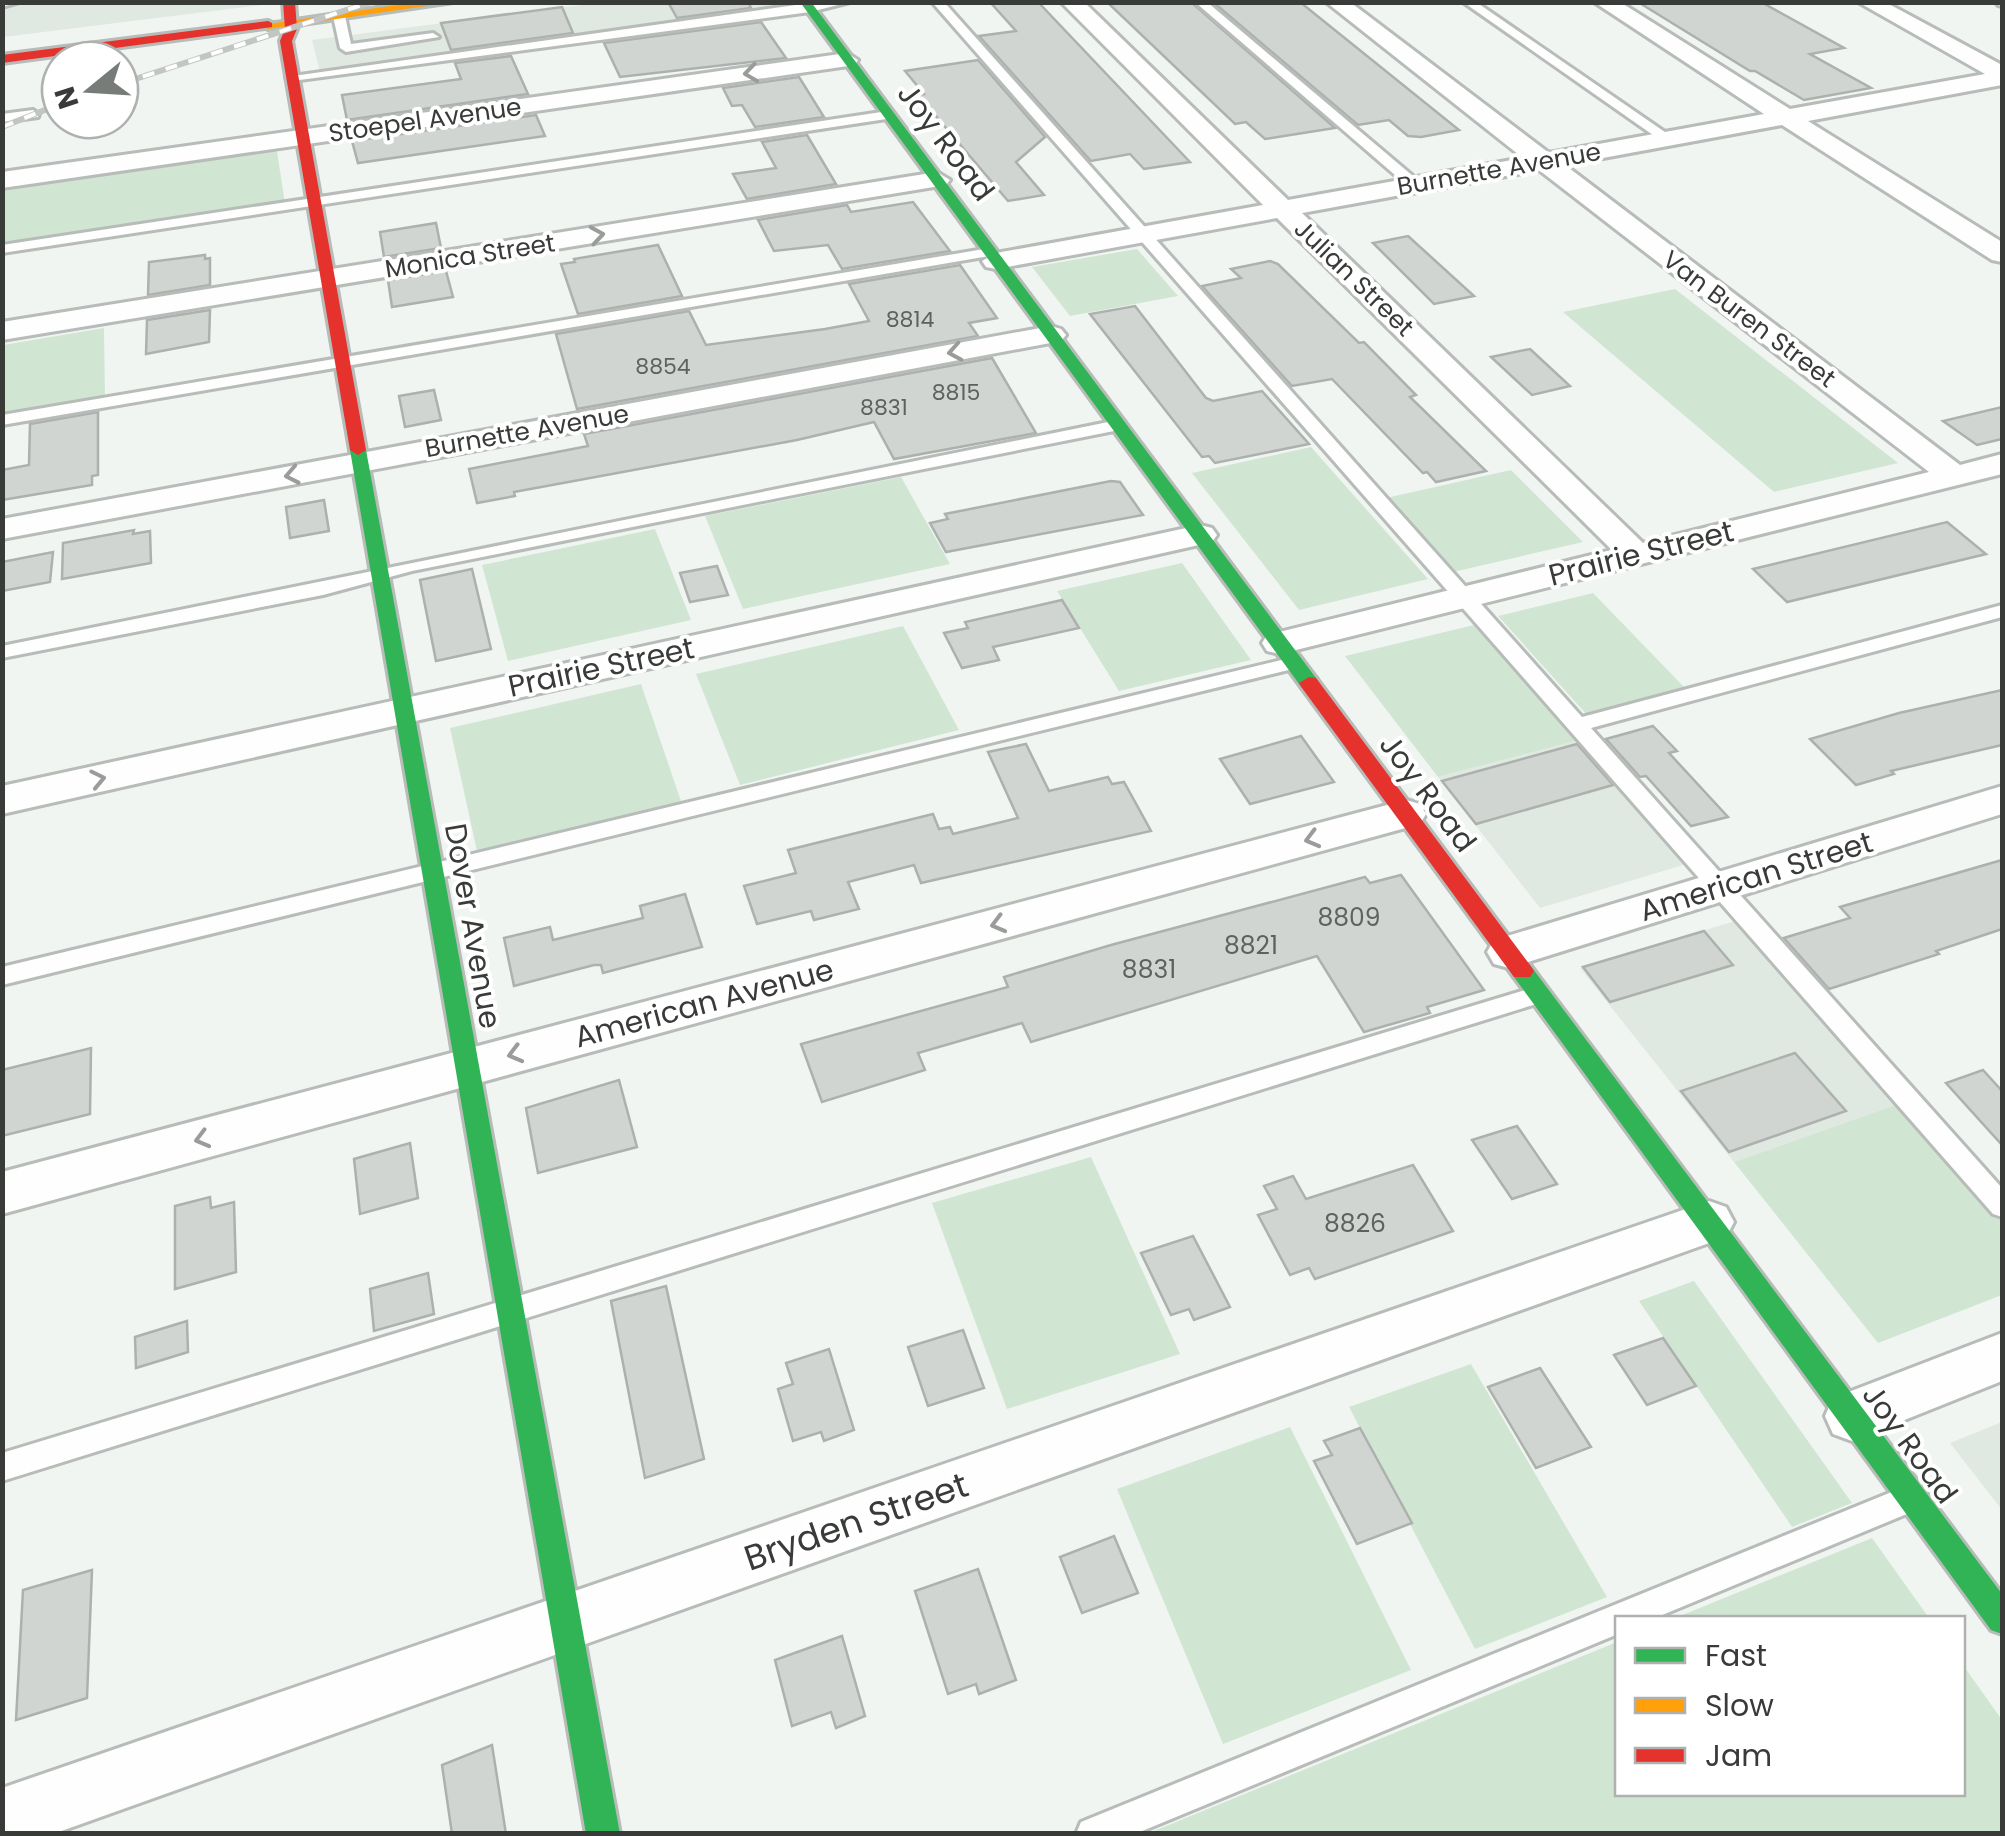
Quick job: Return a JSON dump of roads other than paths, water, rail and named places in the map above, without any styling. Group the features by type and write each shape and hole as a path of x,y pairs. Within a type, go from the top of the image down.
{"street":[{"path":"2,58 290,18 448,2"},
{"name":"Julian Street","path":"1071,2 1636,555"},
{"name":"Van Buren Street","path":"1336,2 1954,476"},
{"path":"1604,2 2002,254"},
{"path":"1868,2 2002,76"},
{"name":"Joy Road","path":"808,6 2002,1619"},
{"name":"Dover Avenue","path":"290,18 286,41 302,137 603,1834"},
{"name":"Stoepel Avenue","path":"2,180 847,60"},
{"name":"Burnette Avenue","path":"993,256 1142,234 2002,76"},
{"name":"Monica Street","path":"2,331 936,180"},
{"name":"Burnette Avenue","path":"2,529 1051,335"},
{"name":"Prairie Street","path":"1287,653 1464,598 2002,464"},
{"name":"Prairie Street","path":"2,800 1200,536"},
{"name":"American Street","path":"1509,952 2002,800"},
{"name":"American Avenue","path":"2,1193 1406,814"},
{"name":"Bryden Street","path":"2,1820 1709,1222"},
{"path":"1852,1416 2002,1357"}],"lane":[{"path":"2,4 14,2"},
{"path":"292,78 845,2"},
{"path":"937,2 2002,1206"},
{"path":"1200,2 1415,185"},
{"path":"1468,2 1668,139"},
{"path":"339,16 346,48 433,37"},
{"path":"2,118 33,114"},
{"path":"2,249 888,115"},
{"path":"2,420 993,256"},
{"path":"2,652 1118,425"},
{"path":"1577,725 2002,611"},
{"path":"2,976 1287,653"},
{"path":"2,1466 1540,994"},
{"path":"1623,1616 1912,1497"},
{"path":"1093,1834 1615,1619"}],"railway":[{"path":"140,77 371,2"},
{"path":"2,127 40,112"}]}
